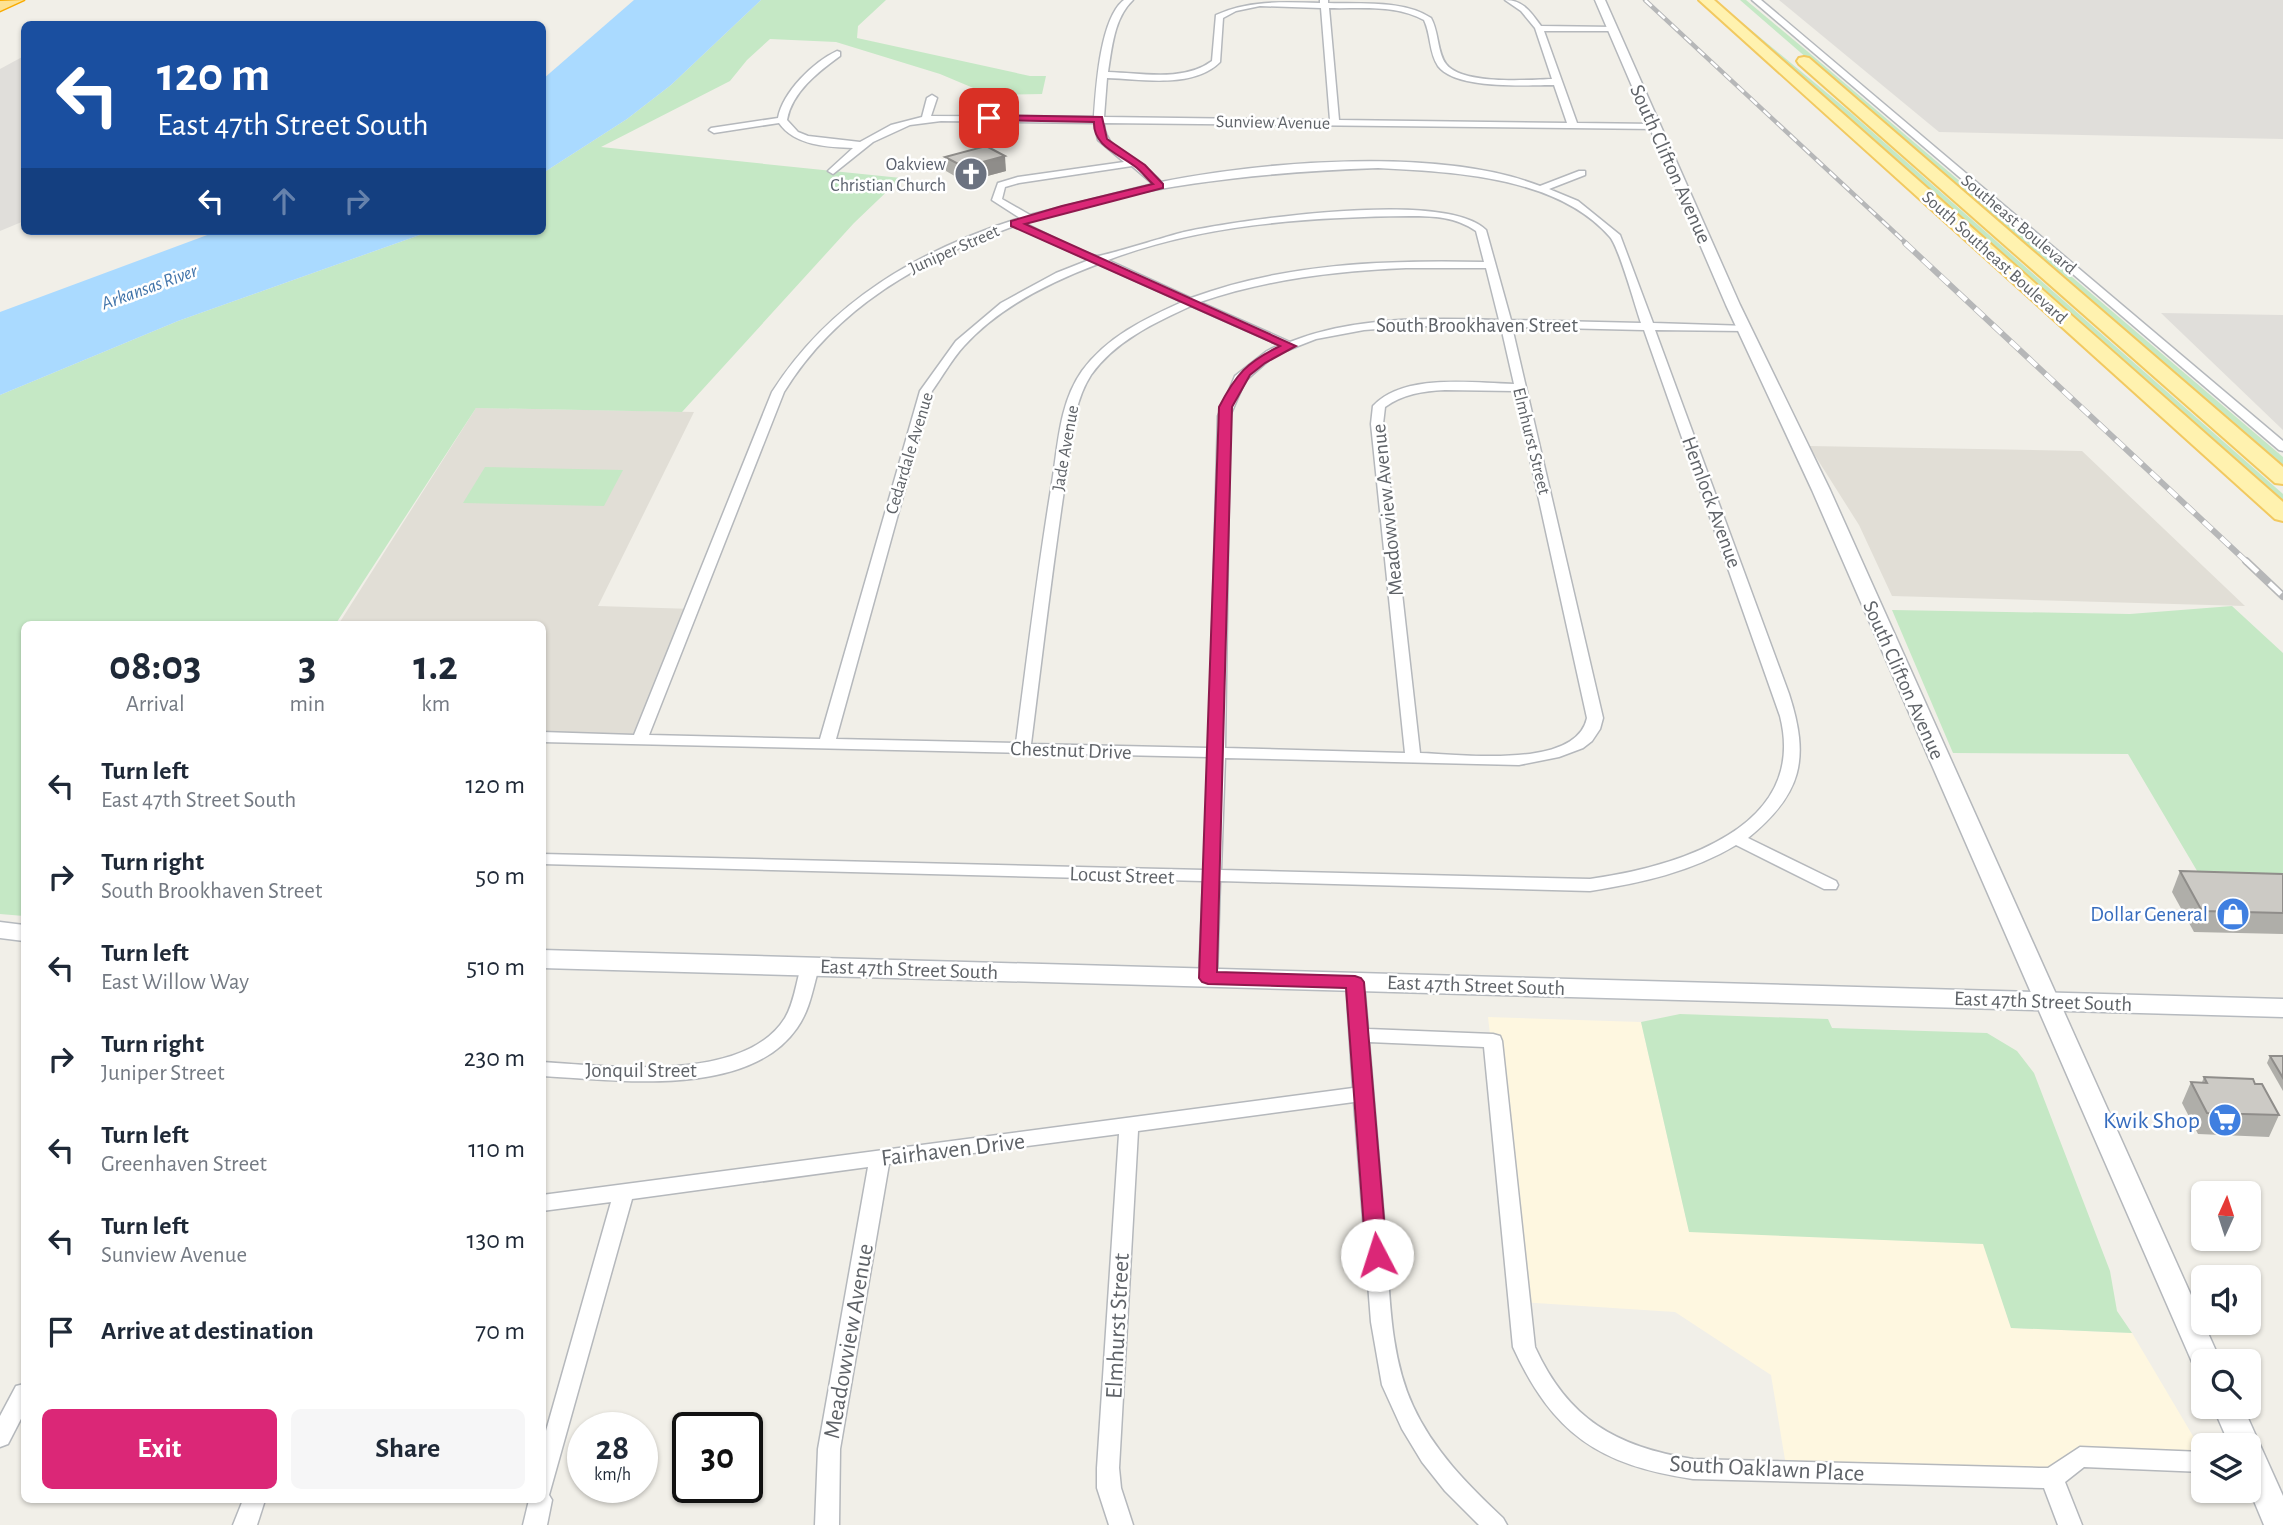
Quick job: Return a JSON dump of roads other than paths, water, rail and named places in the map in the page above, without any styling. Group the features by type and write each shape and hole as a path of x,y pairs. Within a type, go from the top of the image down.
{"highway":[{"path":"0,6 16,0"}],"main road":[{"name":"South Southeast Boulevard","path":"1706,0 2283,514"},
{"name":"South Southeast Boulevard","path":"1731,0 2283,478"},
{"path":"0,930 21,933"},
{"name":"East 47th Street South","path":"546,959 2283,1008"}],"street":[{"path":"1129,0 1116,13 1104,75 1098,132 1103,140 1136,163 1159,186"},
{"path":"1509,0 1524,9 1539,28 1573,127"},
{"name":"South Clifton Avenue","path":"1600,0 1744,328 1821,490 2201,1349"},
{"name":"Southeast Boulevard","path":"1756,0 2283,447"},
{"path":"1104,75 1195,73 1209,68 1216,61 1219,17 1224,13 1253,5 1324,3 1395,7 1420,13 1431,24 1442,66 1459,75 1490,80 1556,82"},
{"path":"1324,3 1335,123"},
{"path":"1539,28 1611,29"},
{"path":"782,120 785,107 799,89 836,54"},
{"path":"926,118 932,98"},
{"name":"Sunview Avenue","path":"834,171 859,145 891,127 926,118 1656,127"},
{"path":"714,130 782,120"},
{"path":"782,120 789,129 805,137 859,145"},
{"path":"1030,219 997,200 1001,185 1017,180 1136,163"},
{"name":"Juniper Street","path":"640,738 784,381 831,326 867,294 938,253 1015,223 1159,186 1274,171 1399,166 1491,175 1544,188"},
{"path":"1544,188 1581,173"},
{"name":"Hemlock Avenue","path":"1544,188 1585,207 1616,237 1790,722 1793,757 1785,782 1760,817 1735,838"},
{"name":"Cedardale Avenue","path":"827,743 929,384 955,348 987,318 1049,280 1098,260 1172,239 1237,226 1318,216 1404,213"},
{"name":"Elmhurst Street","path":"1404,213 1438,215 1473,224 1484,237 1540,469 1595,718 1591,731"},
{"path":"1015,223 1290,346"},
{"name":"Jade Avenue","path":"1023,748 1046,563 1069,419 1077,389 1095,361 1123,337 1191,302 1250,282 1323,270 1397,264 1492,265"},
{"name":"South Brookhaven Street","path":"1208,978 1226,407 1237,382 1261,360 1290,346 1333,331 1364,325 1415,322 1744,328"},
{"name":"Meadowview Avenue","path":"1413,758 1377,424 1379,406 1394,396 1416,389 1519,388"},
{"name":"Chestnut Drive","path":"546,737 1519,760 1542,758 1578,743 1591,731"},
{"path":"1735,838 1830,885"},
{"name":"Locust Street","path":"546,859 1590,885 1670,870 1735,838"},
{"name":"Jonquil Street","path":"546,1069 676,1073 728,1066 766,1046 788,1027 810,967"},
{"path":"1355,982 1381,1309 1390,1375 1415,1434 1438,1467 1466,1499 1495,1525"},
{"name":"South Oaklawn Place","path":"1359,1035 1493,1041 1524,1347 1534,1373 1548,1395 1587,1433 1640,1459 1693,1469 2052,1478"},
{"name":"Fairhaven Drive","path":"546,1202 1364,1094"},
{"name":"Elmhurst Street","path":"1121,1525 1109,1488 1108,1468 1129,1126"},
{"name":"Meadowview Avenue","path":"827,1525 829,1449 880,1158"},
{"path":"546,1474 624,1192"},
{"path":"0,1437 21,1398"},
{"path":"2070,1525 2052,1478 2080,1457 2191,1462"},
{"path":"2261,1483 2280,1525"},
{"path":"245,1525 253,1503"},
{"path":"535,1525 539,1503"}],"water":[{"path":"634,0 761,0 671,85 627,119 546,171 546,76"},
{"name":"Arkansas River","path":"207,235 420,235 178,321 0,395 0,312"}],"railway":[{"path":"1645,0 1907,244"},
{"path":"1905,243 2248,563"},
{"path":"2246,561 2283,596"}],"place":[{"name":"Oakview Christian Church","path":"971,174"},
{"name":"Dollar General","path":"2233,914"},
{"name":"Kwik Shop","path":"2225,1120"}]}
